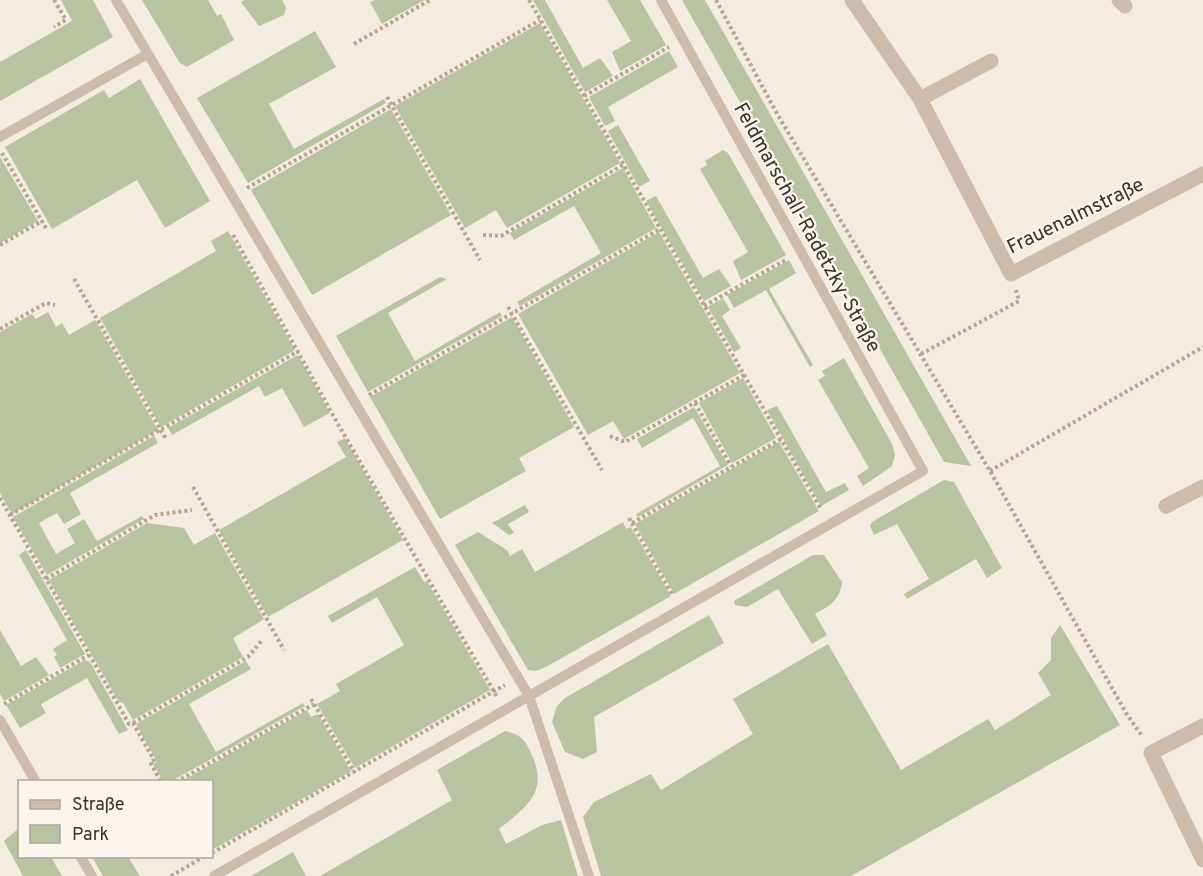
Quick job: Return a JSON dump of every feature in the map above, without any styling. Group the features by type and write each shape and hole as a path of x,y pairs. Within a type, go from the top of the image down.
{"street":[{"name":"Frauenalmstraße","path":"852,0 920,99 1011,274 1203,174"},
{"path":"920,99 991,62"},
{"path":"1166,506 1203,487"},
{"path":"1203,726 1151,753 1203,860"}],"lane":[{"path":"116,0 146,55 529,696 589,876"},
{"name":"Feldmarschall-Radetzky-Straße","path":"660,0 923,471 830,525"},
{"path":"0,137 146,55"},
{"path":"214,876 830,525"},
{"path":"0,720 35,780"},
{"path":"81,858 92,876"}],"path":[{"path":"54,0 66,20 54,27"},
{"path":"354,44 430,0"},
{"path":"529,0 830,525"},
{"path":"716,0 776,112 990,471 1126,713 1151,753"},
{"path":"231,197 540,20"},
{"path":"584,96 682,39"},
{"path":"387,97 480,260"},
{"path":"0,149 47,230"},
{"path":"483,235 501,236 623,165"},
{"path":"0,245 42,221"},
{"path":"354,404 660,229"},
{"path":"230,231 505,710"},
{"path":"704,306 801,251"},
{"path":"921,354 1019,301 1011,274"},
{"path":"74,279 166,439"},
{"path":"0,329 46,303 55,304"},
{"path":"508,307 602,470"},
{"path":"10,515 317,341"},
{"path":"990,471 1203,347"},
{"path":"610,436 625,442 744,375"},
{"path":"695,403 731,466"},
{"path":"632,523 780,439"},
{"path":"193,487 284,650"},
{"path":"0,498 129,724 248,657 263,639"},
{"path":"46,579 155,515 192,510"},
{"path":"629,518 681,610"},
{"path":"0,706 89,655"},
{"path":"213,852 518,677"},
{"path":"311,699 366,790"},
{"path":"180,780 314,704"},
{"path":"133,723 154,760 150,762 160,780"},
{"path":"171,876 202,858"}],"green space":[{"path":"61,0 93,0 113,37 0,101 0,62 72,21"},
{"path":"142,0 208,0 217,16 221,14 234,40 187,67 180,63"},
{"path":"245,0 282,0 286,7 284,15 259,26 241,2"},
{"path":"375,0 424,0 382,24 370,2"},
{"path":"533,0 545,0 583,68 600,58 613,76 585,92"},
{"path":"607,0 640,0 666,45 620,71 612,52 631,41"},
{"path":"682,0 705,0 971,466 944,462"},
{"path":"540,23 620,163 507,228 496,210 465,228 395,106"},
{"path":"315,31 336,67 269,104 294,149 384,99 386,103 248,183 197,98"},
{"path":"669,51 678,67 608,107 615,121 605,126 589,97"},
{"path":"140,79 210,201 165,228 137,180 52,229 5,147 104,90 109,98"},
{"path":"391,109 451,215 312,295 251,190"},
{"path":"618,125 650,181 639,187 608,131"},
{"path":"723,150 728,153 786,255 741,280 733,261 748,252 700,169 707,165 705,161"},
{"path":"0,157 38,221 0,243"},
{"path":"623,168 656,228 520,306 517,302 601,253 574,206 514,240 510,233"},
{"path":"656,196 703,278 719,269 731,286 704,301 646,201"},
{"path":"228,231 295,350 161,427 100,318 216,251 211,241"},
{"path":"659,232 740,373 624,439 613,421 588,435 518,314"},
{"path":"789,260 796,273 769,289 813,365 810,367 766,290 734,308 727,295"},
{"path":"440,277 447,279 388,313 415,361 500,312 502,316 368,392 336,336"},
{"path":"723,298 730,310 722,316 741,348 734,352 708,307"},
{"path":"48,312 56,327 62,323 69,335 95,320 158,430 12,514 0,493 0,332 32,314 36,319"},
{"path":"512,317 574,427 519,458 526,471 440,519 370,397"},
{"path":"298,355 330,413 304,427 282,388 265,397 259,386 172,435 168,428"},
{"path":"844,358 892,444 895,455 892,466 863,486 857,476 869,468 818,380 825,376 822,371"},
{"path":"743,378 776,438 732,463 699,403"},
{"path":"777,406 826,492 845,483 849,490 821,506 767,410"},
{"path":"694,407 728,465 638,517 636,514 720,466 693,418 642,448 637,439"},
{"path":"154,436 158,443 70,493 81,514 64,524 57,513 39,523 56,554 75,543 67,529 84,519 97,541 142,516 144,519 47,575 13,517"},
{"path":"345,438 403,540 268,617 219,530 346,457 337,442"},
{"path":"779,442 819,511 674,594 635,524"},
{"path":"944,480 954,482 1002,568 987,578 976,559 907,599 904,594 929,579 897,524 874,535 870,526 872,522"},
{"path":"525,505 529,512 508,524 514,533 509,535 492,523"},
{"path":"623,522 626,529 631,527 671,596 546,667 536,671 528,670 455,545 478,532 507,550 510,556 522,549 535,572"},
{"path":"147,523 184,528 194,545 215,533 264,619 233,638 243,657 133,720 123,703 119,702 49,580"},
{"path":"26,550 85,654 60,668 54,657 57,655 53,649 67,640 19,555"},
{"path":"813,555 824,555 842,582 834,601 815,614 827,635 812,644 778,589 747,607 735,605 734,601"},
{"path":"415,567 424,582 427,581 490,690 355,768 317,704 340,691 336,684 404,645 377,597 332,623 328,616"},
{"path":"709,615 724,643 594,717 597,752 583,759 565,752 552,722 557,706 565,698"},
{"path":"1060,625 1120,725 851,876 601,876 583,817 594,802 651,774 661,790 753,734 733,699 828,644 901,770 988,719 995,730 1051,695 1038,673 1051,660 1051,638"},
{"path":"0,630 21,666 36,657 49,675 4,701 0,694"},
{"path":"85,660 90,662 128,730 119,734 87,678 41,704 46,713 20,728 6,705"},
{"path":"246,661 251,669 189,704 216,752 303,703 305,706 174,780 162,780 153,764 157,762 136,724"},
{"path":"307,710 311,717 318,714 351,771 213,849 213,780 184,780"},
{"path":"505,731 515,734 527,744 538,778 533,797 527,805 499,829 506,844 542,825 561,820 578,876 320,876 452,800 437,770"},
{"path":"18,829 18,858 52,858 62,876 23,876 4,841"},
{"path":"293,852 306,876 251,876"},
{"path":"93,858 129,858 140,876 103,876"}]}
